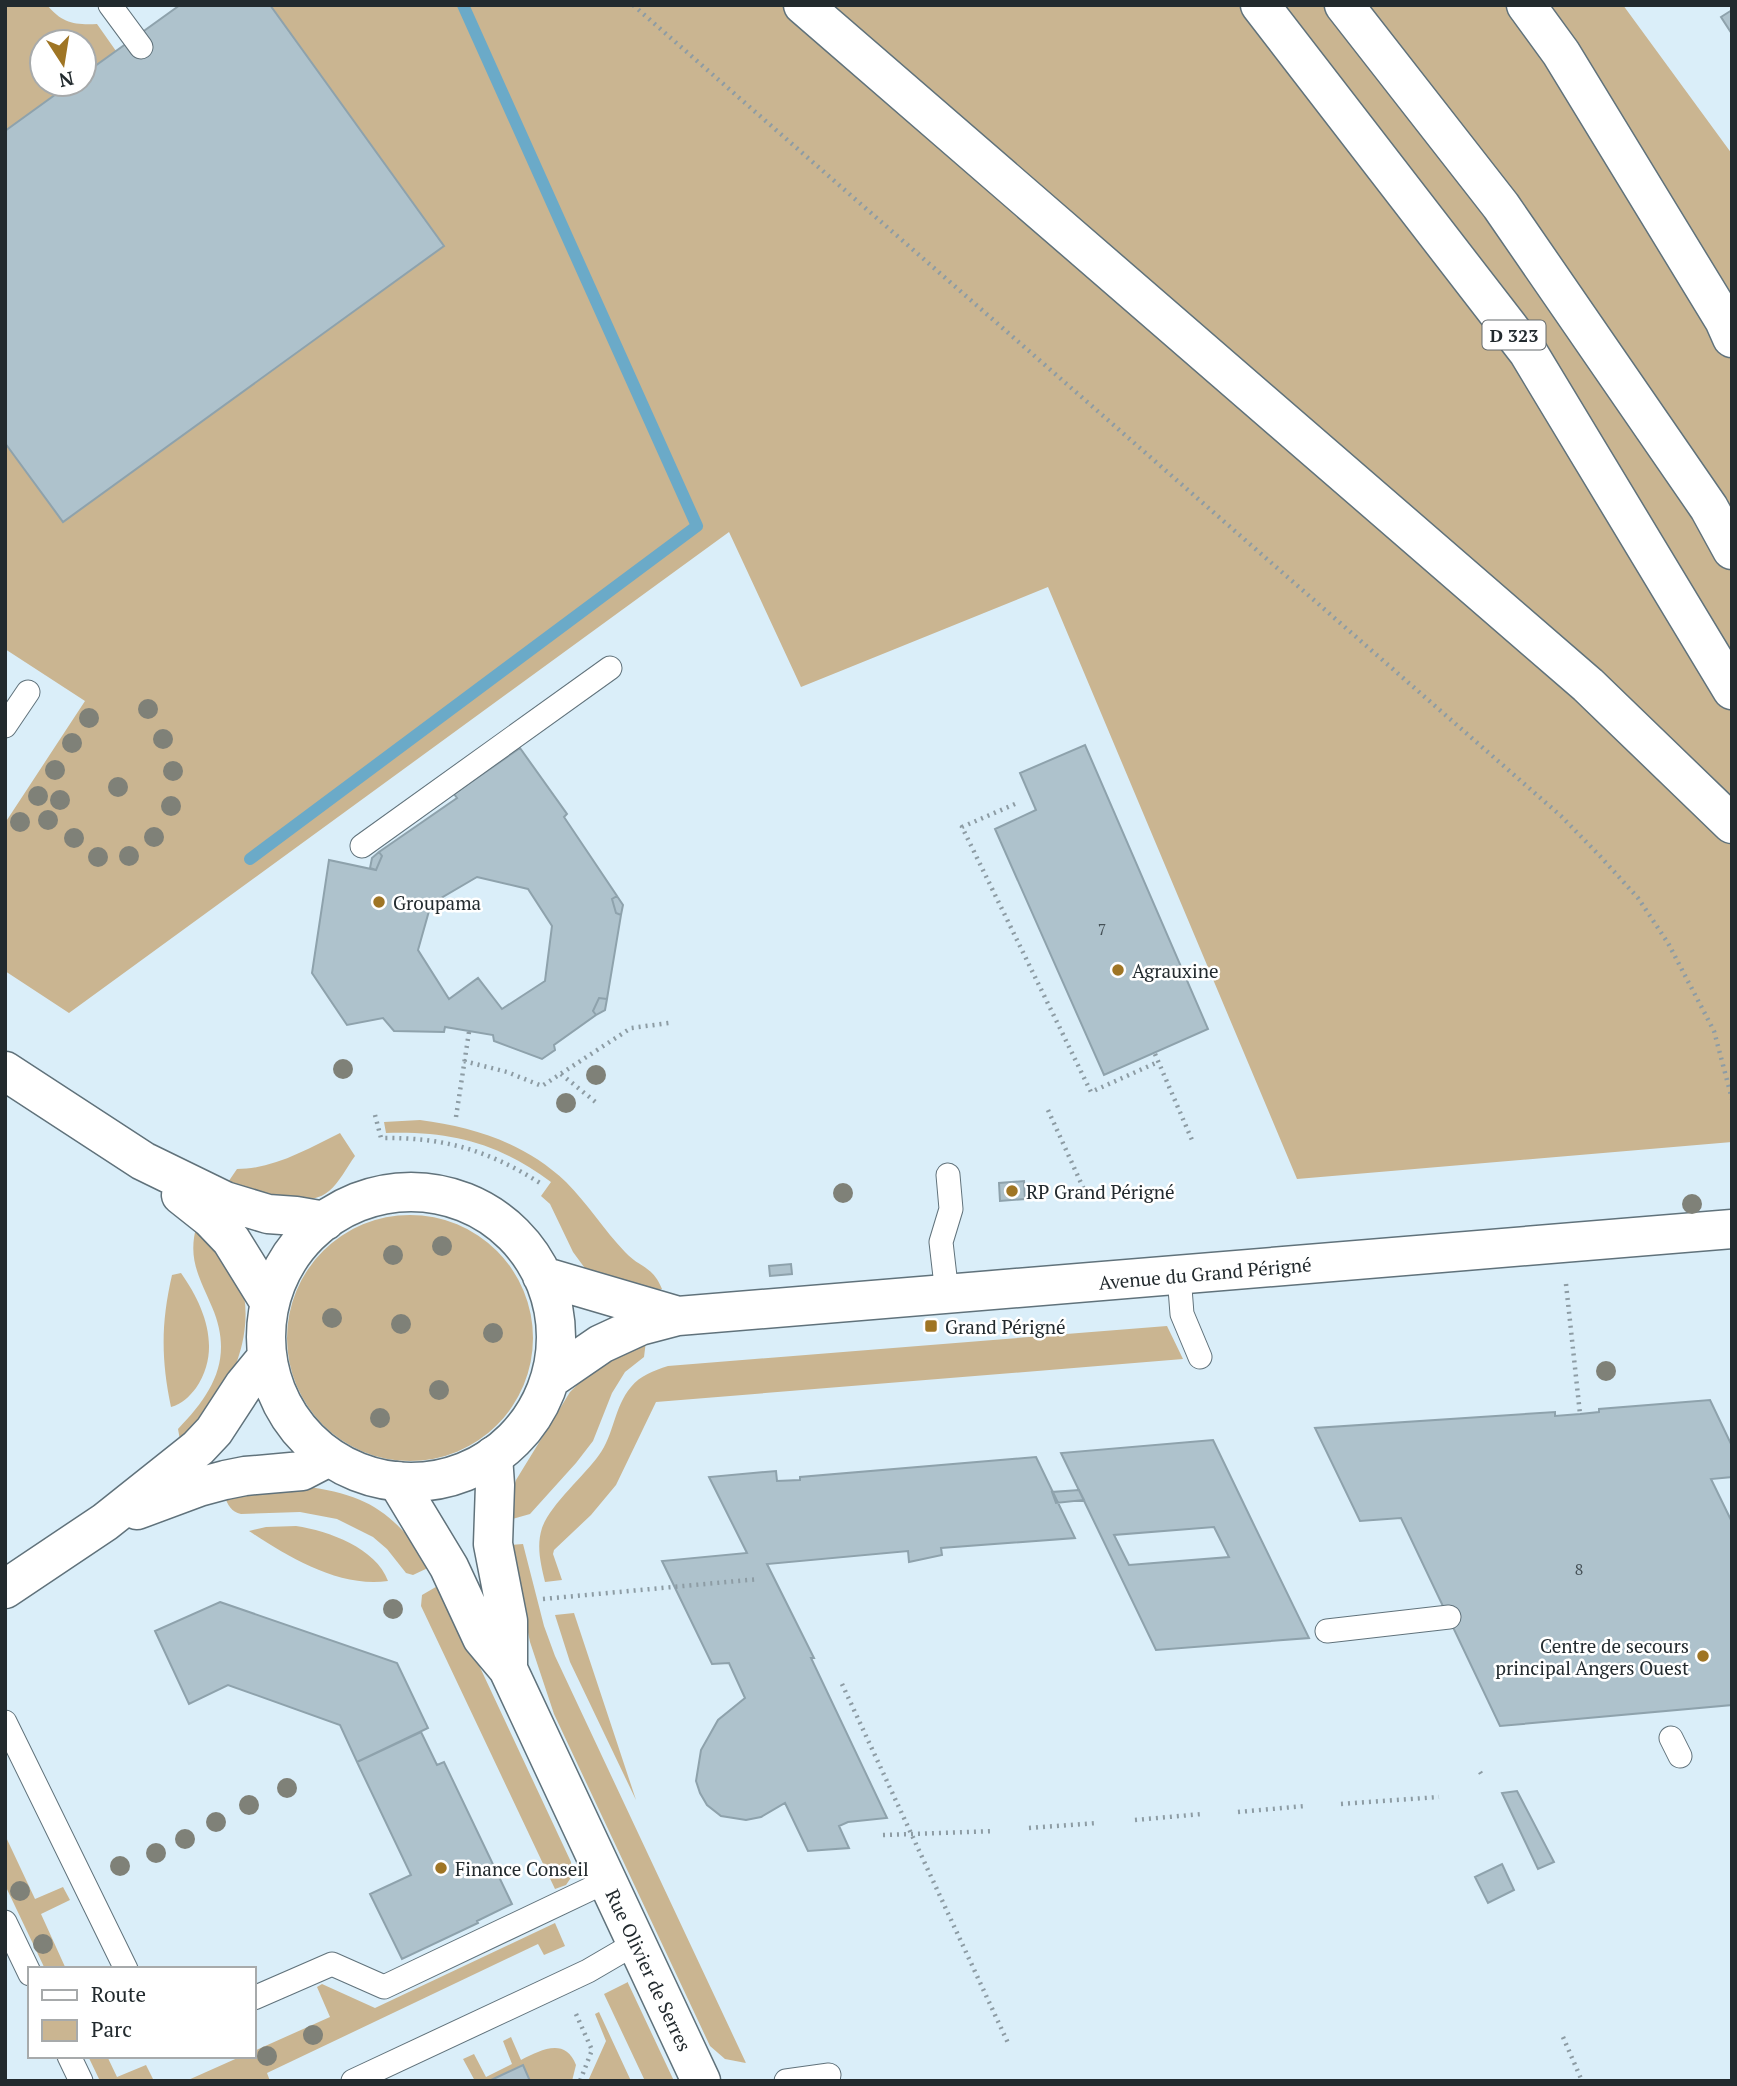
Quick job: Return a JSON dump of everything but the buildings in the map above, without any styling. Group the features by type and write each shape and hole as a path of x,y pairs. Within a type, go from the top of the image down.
{"main road":[{"path":"803,5 1588,685 1732,824"},
{"name":"D 323","path":"1260,5 1528,352 1732,690"},
{"name":"D 323","path":"1344,5 1502,206 1709,508 1732,551"},
{"path":"1526,5 1568,65 1724,320 1732,338"},
{"path":"5,1071 143,1161 225,1201 268,1214 325,1221"},
{"path":"143,1161 196,1209 210,1218 231,1240 270,1303"},
{"path":"415,1193 446,1197 476,1209 503,1226 525,1249 542,1276 551,1300 555,1326 555,1353 550,1379 532,1417 514,1438 493,1456 471,1469 447,1478 414,1482 361,1474 329,1457 315,1446 292,1421 276,1391 267,1357 266,1339 270,1303 282,1271 312,1231 353,1205 383,1196 415,1193"},
{"name":"Avenue du Grand Périgné","path":"550,1379 601,1344 640,1326 678,1316 1732,1229"},
{"name":"Avenue du Grand Périgné","path":"542,1276 678,1316"},
{"path":"5,1589 105,1522 198,1448 215,1431 244,1385 267,1357"},
{"name":"Rue Olivier de Serres","path":"493,1456 493,1544 508,1620 508,1669"},
{"path":"105,1522 199,1487 245,1476 302,1471 329,1457"},
{"name":"Rue Olivier de Serres","path":"397,1481 449,1567 482,1638 508,1669 701,2081"}],"lane":[{"path":"110,5 141,47"},
{"path":"362,846 610,668"},
{"path":"5,726 27,692"},
{"path":"947,1294 941,1242 951,1209 948,1175"},
{"path":"1179,1275 1182,1314 1200,1357"},
{"path":"1327,1631 1450,1617"},
{"path":"5,1722 125,1967"},
{"path":"256,1997 332,1964 384,1987 607,1881"},
{"path":"5,1922 28,1970"},
{"path":"353,2081 563,1983 636,1943"},
{"path":"70,2058 81,2081"},
{"path":"786,2081 829,2075"}],"path":[{"path":"633,5 1561,816 1638,898 1654,920 1704,1007 1721,1051 1732,1100"},
{"path":"1014,804 962,827 1091,1091 1158,1062"},
{"path":"464,1061 507,1072 542,1086 631,1028 668,1023"},
{"path":"456,1117 468,1031"},
{"path":"1155,1054 1192,1140"},
{"path":"561,1074 598,1104"},
{"path":"1048,1110 1086,1194"},
{"path":"375,1115 381,1138 440,1141 468,1148 493,1157 540,1183"},
{"path":"1566,1284 1580,1414"},
{"path":"542,1599 759,1578"},
{"path":"842,1684 1008,2043"},
{"path":"1341,1804 1439,1797"},
{"path":"1238,1811 1305,1806"},
{"path":"1135,1820 1202,1814"},
{"path":"1029,1828 1097,1823"},
{"path":"883,1835 994,1831"},
{"path":"563,1983 592,2050 580,2081"},
{"path":"1563,2037 1582,2081"}],"green space":[{"path":"5,5 47,5 69,22 97,24 116,51 98,64 98,28 28,28 28,98 51,98 5,131"},
{"path":"270,5 1623,5 1732,154 1732,1142 1297,1179 1048,587 801,687 729,532 69,1013 5,971 5,823 85,701 5,649 5,443 63,521 444,246"},
{"path":"420,1120 460,1127 498,1139 550,1168 574,1190 625,1252 654,1275 662,1289 649,1293 587,1271 573,1252 550,1204 541,1196 551,1182 512,1158 493,1149 453,1137 386,1133 384,1122"},
{"path":"340,1133 355,1156 336,1184 319,1197 292,1201 222,1191 237,1169 277,1162"},
{"path":"422,1215 446,1220 468,1229 497,1251 513,1269 524,1291 531,1314 531,1362 524,1385 513,1407 497,1425 479,1441 446,1456 422,1461 398,1461 374,1456 341,1441 307,1407 289,1362 287,1326 292,1302 307,1269 341,1235 386,1217"},
{"path":"197,1224 240,1281 246,1311 245,1327 238,1358 225,1388 180,1440 178,1429 210,1388 220,1359 218,1325 194,1257"},
{"path":"181,1273 203,1314 209,1344 208,1359 196,1388 185,1400 171,1407 165,1373 164,1325 172,1275"},
{"path":"1167,1326 1183,1359 656,1402 616,1485 591,1515 554,1550 562,1580 545,1582 539,1542 546,1519 599,1455 625,1395 639,1379 652,1372 668,1366"},
{"path":"646,1341 644,1357 625,1372 612,1393 593,1441 576,1463 530,1514 505,1521 516,1480 570,1392 588,1374"},
{"path":"302,1486 346,1495 377,1509 404,1532 432,1566 413,1575 406,1573 387,1549 373,1537 337,1519 300,1512 241,1514 230,1508 224,1495"},
{"path":"296,1526 323,1532 362,1550 382,1569 388,1581 351,1580 333,1575 297,1560 249,1531 266,1527"},
{"path":"523,1544 544,1626 555,1656 746,2063 725,2059 710,2046 554,1714 530,1642 510,1545"},
{"path":"441,1584 571,1862 572,1876 566,1885 555,1889 421,1606 422,1595"},
{"path":"574,1613 636,1800 570,1662 555,1615"},
{"path":"5,1835 35,1899 63,1887 70,1900 41,1914 65,1967 44,1967 5,1885"},
{"path":"555,1923 565,1946 544,1955 538,1944 267,2073 270,2081 186,2081 238,2058 256,2058 256,2050 330,2017 317,1987 322,1984 375,2008"},
{"path":"628,1982 674,2081 645,2081 604,1994"},
{"path":"599,2012 631,2081 588,2081 606,2041 595,2014"},
{"path":"511,2037 521,2060 552,2048 566,2051 576,2065 572,2081 530,2081 522,2065 489,2081 475,2081 463,2059 474,2054 486,2077 512,2064 503,2041"},
{"path":"89,2058 108,2058 117,2077 146,2065 154,2081 100,2081"}],"waterway":[{"path":"250,859 697,526 463,5"}],"place":[{"name":"Groupama","path":"379,902"},
{"name":"Agrauxine","path":"1118,970"},
{"name":"RP Grand Périgné","path":"1012,1191"},
{"name":"Grand Périgné","path":"931,1326"},
{"name":"Centre de secours principal Angers Ouest","path":"1703,1656"},
{"name":"Finance Conseil","path":"441,1868"}]}
